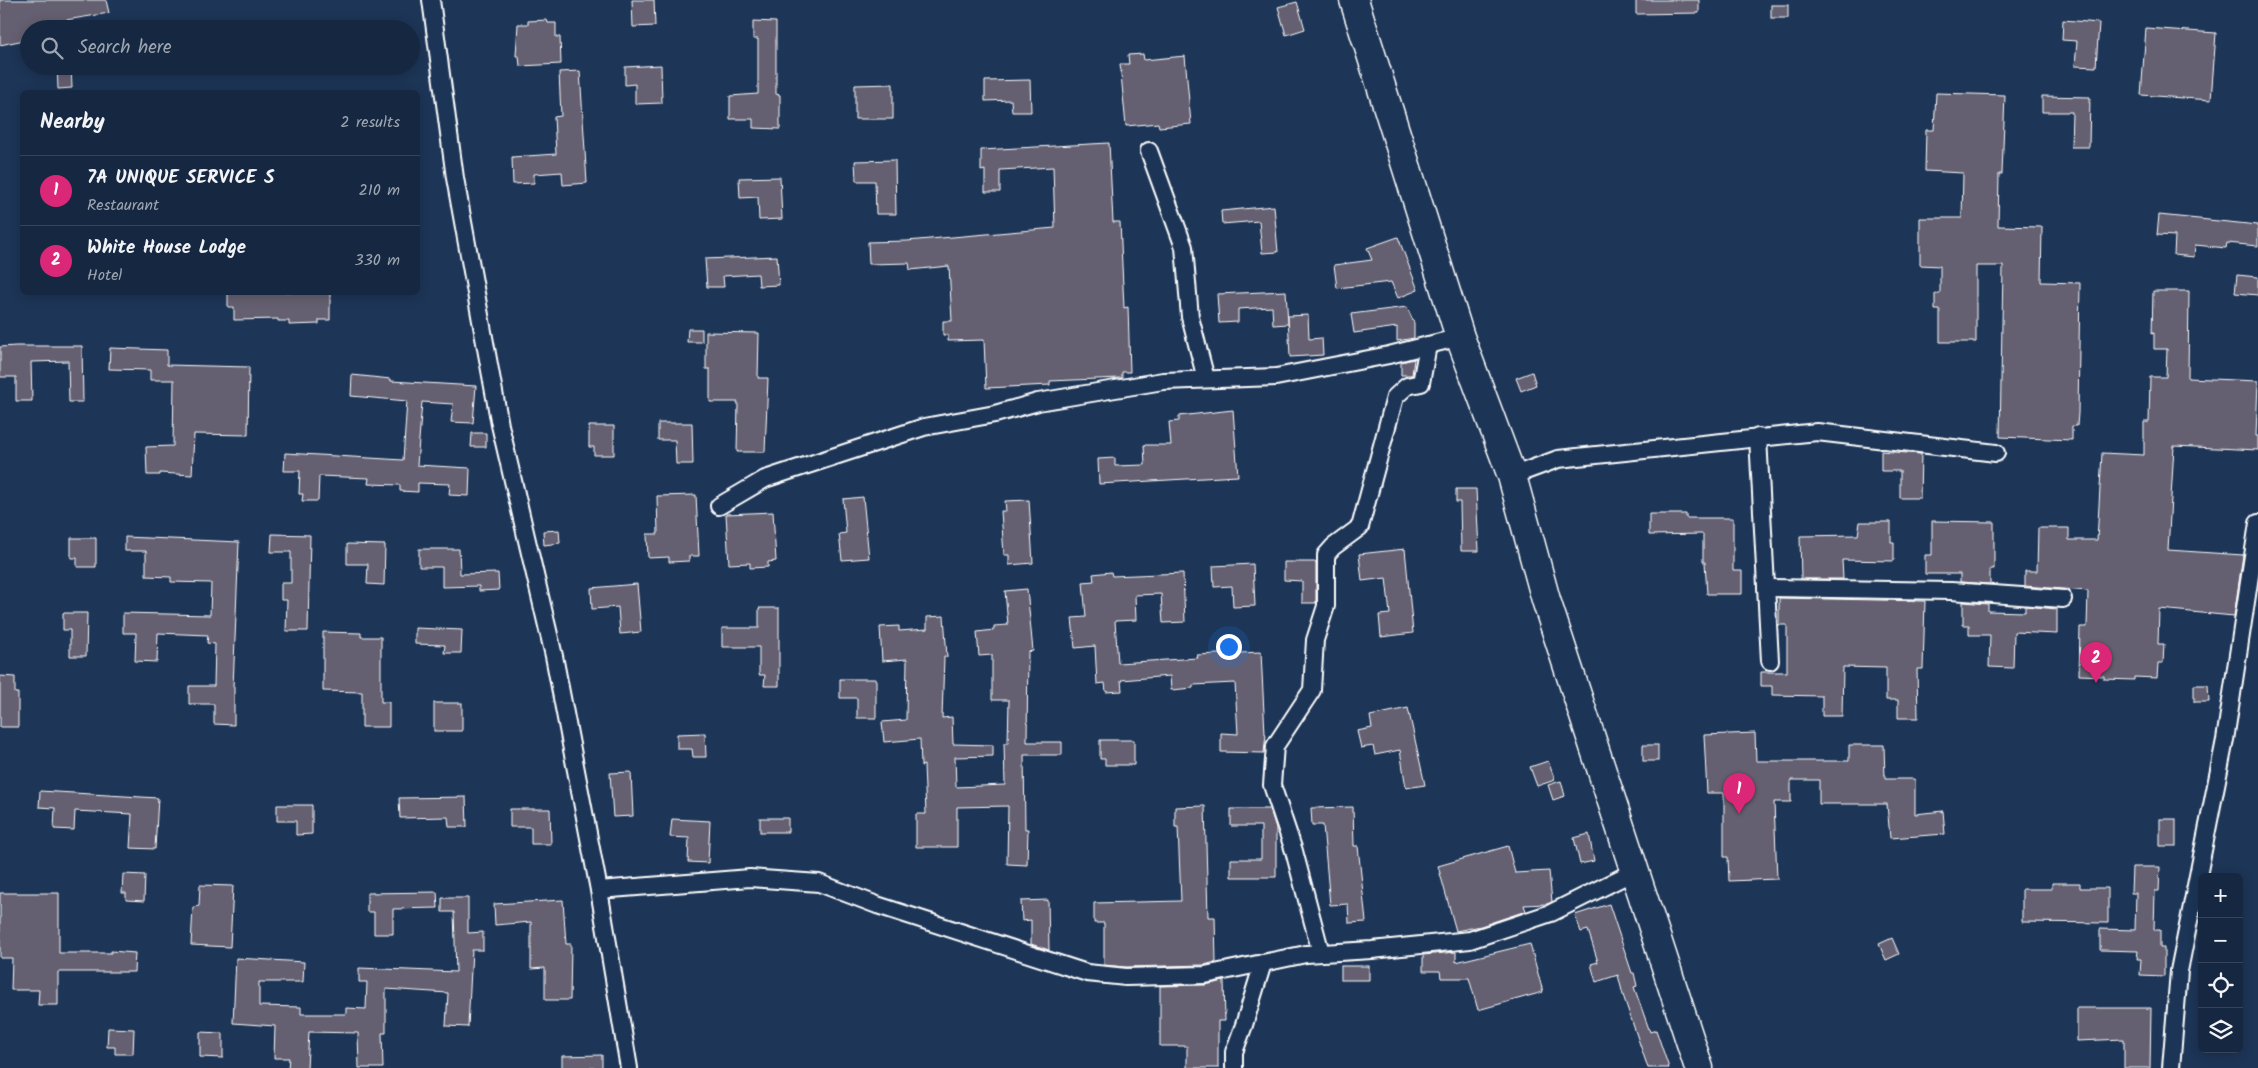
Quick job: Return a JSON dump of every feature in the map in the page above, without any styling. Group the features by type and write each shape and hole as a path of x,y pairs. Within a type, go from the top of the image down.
{"highway":[{"path":"1354,0 1460,337 1512,476 1546,600 1700,1068"}],"street":[{"path":"430,0 454,178 495,396 554,656 599,890 629,1068"},
{"path":"1149,151 1184,247 1190,317 1206,379"},
{"path":"719,506 765,479 924,426 995,414 1038,402 1164,381 1276,377 1390,355 1460,337"},
{"path":"1321,953 1294,851 1272,785 1275,746 1312,690 1315,640 1326,606 1326,555 1333,547 1360,528 1395,397 1407,386 1421,383 1428,345"},
{"path":"1512,476 1558,459 1817,432 1996,453"},
{"path":"1758,437 1770,660"},
{"path":"2171,1068 2178,970 2225,740 2258,523"},
{"path":"1766,588 1950,590 2063,599"},
{"path":"599,890 750,878 819,883 877,905 1087,973 1126,977 1205,975 1306,954 1372,950 1470,940 1550,913 1635,871"},
{"path":"1234,1068 1234,1052 1263,963"}],"building":[{"path":"0,0 106,0 109,13 66,20 20,20 20,41 0,45"},
{"path":"632,0 654,0 655,26 633,27"},
{"path":"1636,0 1699,0 1699,13 1636,14"},
{"path":"1297,2 1305,29 1286,35 1278,7"},
{"path":"1771,5 1788,5 1788,18 1771,18"},
{"path":"547,20 548,23 556,23 556,37 560,37 561,64 520,66 519,56 516,56 518,24 528,24 528,21"},
{"path":"2063,20 2099,23 2096,67 2075,66 2077,41 2062,40"},
{"path":"753,21 776,22 776,94 780,95 780,129 753,128 753,119 730,119 730,96 758,94 758,39 753,39"},
{"path":"2146,28 2216,33 2211,100 2141,95"},
{"path":"1143,54 1144,60 1185,56 1191,124 1159,127 1158,123 1126,126 1120,64 1129,64 1128,55"},
{"path":"661,65 662,103 635,104 635,84 625,85 625,67"},
{"path":"580,71 587,183 563,185 562,172 534,174 534,183 513,184 512,157 556,154 554,117 561,116 559,72"},
{"path":"57,75 71,75 72,88 58,89"},
{"path":"1030,80 1031,112 1012,112 1011,100 985,101 985,81"},
{"path":"893,84 893,119 855,119 855,85"},
{"path":"1936,93 2005,95 2002,174 1999,174 1998,226 2042,227 2041,282 2080,283 2078,413 2077,426 2072,426 2072,440 2000,437 2003,266 1976,266 1976,342 1940,342 1940,310 1935,310 1935,294 1940,294 1940,266 1920,265 1920,218 1962,218 1963,173 1925,171 1926,130 1934,130"},
{"path":"2042,96 2090,97 2089,147 2071,147 2072,112 2042,112"},
{"path":"1109,143 1113,222 1120,222 1124,308 1128,307 1130,372 1122,372 1122,378 1050,381 1050,385 986,388 984,340 948,341 948,335 943,335 943,321 952,321 949,266 910,270 909,263 869,264 868,242 907,241 1055,228 1053,167 1000,170 1000,192 985,192 985,170 981,171 981,150"},
{"path":"895,160 896,214 876,214 875,181 856,181 855,161"},
{"path":"780,177 782,219 759,220 758,197 740,198 739,178"},
{"path":"1274,206 1278,252 1262,253 1259,221 1222,224 1221,211"},
{"path":"2159,215 2258,225 2258,246 2227,243 2226,248 2195,245 2194,257 2174,255 2175,236 2157,235"},
{"path":"1398,237 1418,290 1398,298 1391,282 1337,288 1334,265 1372,260 1367,248"},
{"path":"777,256 779,285 759,286 758,274 723,276 724,287 707,287 705,259"},
{"path":"2237,275 2258,277 2258,295 2235,293"},
{"path":"1286,291 1288,324 1273,325 1272,307 1238,309 1238,322 1219,323 1217,294"},
{"path":"2153,291 2189,291 2188,378 2258,381 2256,436 2258,436 2258,450 2174,446 2168,550 2243,555 2234,616 2159,609 2158,644 2164,644 2163,663 2158,663 2157,678 2134,677 2134,680 2104,679 2104,676 2079,675 2080,627 2087,627 2088,591 2025,586 2025,571 2037,571 2038,528 2069,528 2069,540 2097,540 2102,453 2144,455 2144,422 2149,422 2150,377 2166,377 2167,349 2154,349 2154,333 2152,334"},
{"path":"228,295 330,295 330,320 319,320 319,324 289,325 289,321 278,321 278,319 234,320 234,307 228,307"},
{"path":"1407,307 1414,323 1414,338 1397,341 1397,327 1354,333 1351,314"},
{"path":"1308,315 1309,339 1322,338 1323,355 1290,357 1288,316"},
{"path":"688,329 702,329 702,342 687,342"},
{"path":"706,332 759,333 758,378 768,378 765,452 737,452 738,402 710,402 710,369 706,369"},
{"path":"82,346 83,402 69,402 68,361 31,362 32,401 16,401 16,377 0,377 0,347"},
{"path":"110,348 167,350 167,365 249,367 248,435 194,434 192,475 160,473 160,475 147,475 146,447 173,446 174,380 150,380 150,370 109,369"},
{"path":"1414,359 1412,375 1401,375 1401,362"},
{"path":"1532,372 1536,385 1521,391 1516,378"},
{"path":"352,375 391,379 391,381 476,386 473,423 451,422 453,404 422,402 417,465 470,468 469,496 449,495 450,484 418,483 418,492 400,491 400,485 368,484 369,478 319,476 318,501 302,501 303,494 299,494 300,471 284,471 285,453 403,460 407,401 351,396"},
{"path":"1233,410 1238,476 1099,484 1098,459 1115,458 1115,466 1145,465 1144,445 1171,445 1169,422 1179,421 1179,416"},
{"path":"658,423 692,423 693,464 676,464 675,440 658,440"},
{"path":"589,426 614,426 614,455 594,455 594,447 589,447"},
{"path":"472,433 486,433 486,447 471,447"},
{"path":"1881,451 1921,454 1920,498 1900,498 1900,471 1881,471"},
{"path":"1456,489 1476,489 1479,551 1461,551 1460,502 1456,502"},
{"path":"696,495 699,556 689,556 689,561 669,562 669,557 648,558 647,534 658,534 657,496"},
{"path":"863,497 869,558 842,560 839,534 846,533 843,499"},
{"path":"1029,500 1033,563 1009,565 1009,555 1004,555 1001,511 1006,511 1005,501"},
{"path":"773,512 776,561 768,562 768,567 750,568 750,563 729,564 726,514"},
{"path":"1649,514 1686,514 1686,518 1733,518 1733,571 1742,571 1742,594 1707,594 1705,562 1703,562 1703,534 1649,535"},
{"path":"1932,521 1994,522 1994,569 1990,569 1990,584 1960,582 1960,574 1925,574 1925,555 1932,555"},
{"path":"1860,522 1891,522 1891,542 1894,542 1894,561 1842,560 1843,579 1801,579 1800,536 1858,535"},
{"path":"559,530 560,543 544,545 543,531"},
{"path":"272,534 310,535 308,631 286,631 287,600 281,600 281,583 291,583 291,552 271,552"},
{"path":"125,537 239,542 233,687 234,725 214,724 214,704 189,704 189,686 214,686 215,644 207,643 208,635 158,633 157,662 135,661 136,633 123,633 123,613 210,615 211,583 171,582 171,577 146,576 146,551 125,551"},
{"path":"71,538 96,538 96,567 77,567 77,558 71,558"},
{"path":"347,544 385,545 384,585 367,584 368,564 347,564"},
{"path":"419,549 459,549 460,574 498,573 499,590 479,591 479,586 442,587 442,567 419,567"},
{"path":"1405,549 1413,633 1381,637 1379,615 1390,614 1386,578 1362,581 1359,554"},
{"path":"1284,562 1316,562 1316,603 1302,603 1302,581 1284,580"},
{"path":"1253,564 1255,606 1233,607 1232,586 1214,587 1213,566"},
{"path":"1111,572 1112,576 1183,573 1185,622 1163,623 1161,594 1135,595 1136,620 1115,621 1118,663 1198,658 1197,655 1261,652 1266,734 1264,753 1221,752 1221,733 1238,734 1235,683 1193,685 1193,688 1171,690 1170,676 1121,680 1122,691 1106,692 1105,683 1097,684 1095,646 1075,648 1072,618 1086,617 1083,582 1094,581 1093,574"},
{"path":"637,584 641,632 620,634 618,607 592,609 591,588"},
{"path":"1027,589 1033,651 1028,652 1027,742 1062,742 1062,755 1024,755 1025,829 1028,829 1027,865 1007,864 1008,806 957,807 957,847 916,847 916,814 926,814 924,765 921,766 920,739 884,742 882,722 906,720 907,659 882,661 880,627 899,626 899,631 927,629 927,617 944,616 947,657 944,657 942,718 952,717 953,744 993,745 993,756 955,757 956,787 1005,785 1004,743 1008,743 1009,700 992,700 992,655 979,656 977,632 994,630 994,626 1008,625 1005,591"},
{"path":"1779,598 1925,601 1923,669 1917,669 1918,718 1898,718 1898,700 1886,700 1886,668 1843,667 1842,716 1822,716 1822,696 1772,695 1772,686 1761,686 1761,672 1787,672 1787,625 1779,625"},
{"path":"1963,602 1988,604 1988,611 2025,612 2025,606 2057,609 2057,634 2014,632 2013,668 1989,667 1990,635 1969,635 1969,625 1963,625"},
{"path":"759,608 779,608 779,686 764,686 765,675 759,675 759,647 722,647 722,628 759,628"},
{"path":"63,613 87,613 86,656 70,656 70,630 63,630"},
{"path":"415,628 462,630 461,653 444,653 445,645 415,644"},
{"path":"323,632 361,633 361,637 381,637 381,702 389,702 389,727 362,727 362,692 323,691"},
{"path":"0,676 15,677 15,693 18,693 18,727 0,727"},
{"path":"840,679 876,679 876,718 857,718 857,698 840,698"},
{"path":"2194,685 2208,685 2209,702 2194,702"},
{"path":"434,703 462,703 462,731 434,731"},
{"path":"1408,708 1425,785 1406,788 1400,750 1375,755 1373,746 1361,748 1357,731 1372,728 1370,716"},
{"path":"705,733 706,757 693,757 692,749 677,749 677,734"},
{"path":"1755,733 1756,761 1849,761 1849,745 1884,745 1885,779 1915,779 1915,814 1943,811 1945,834 1890,838 1887,804 1819,804 1819,780 1791,780 1791,802 1774,802 1777,879 1729,881 1728,857 1724,857 1724,793 1707,793 1704,735"},
{"path":"1100,740 1134,740 1134,765 1105,765 1105,759 1100,759"},
{"path":"1643,745 1658,745 1658,761 1643,761"},
{"path":"1548,761 1555,780 1537,786 1530,767"},
{"path":"631,772 633,816 613,817 610,773"},
{"path":"1561,781 1565,796 1553,800 1548,785"},
{"path":"40,791 158,798 155,849 130,848 132,814 75,811 74,830 54,829 55,808 39,807"},
{"path":"466,797 467,827 449,827 448,817 400,818 399,798"},
{"path":"277,805 312,805 312,834 296,835 296,821 277,821"},
{"path":"1205,806 1208,917 1215,917 1216,962 1204,965 1126,967 1104,965 1104,923 1094,923 1094,903 1181,901 1178,827 1175,827 1175,807"},
{"path":"1353,807 1354,846 1358,846 1366,922 1349,923 1348,904 1330,905 1323,825 1312,825 1311,808"},
{"path":"510,809 550,809 551,844 531,844 531,827 510,827"},
{"path":"1231,809 1270,809 1276,828 1276,877 1231,877 1231,859 1261,859 1261,826 1231,826"},
{"path":"760,818 788,818 788,832 760,832"},
{"path":"672,819 710,821 708,863 688,862 689,838 670,837"},
{"path":"2160,819 2176,819 2176,846 2160,846"},
{"path":"1589,834 1594,861 1580,864 1574,838"},
{"path":"1508,846 1515,873 1549,871 1552,902 1524,905 1526,911 1481,926 1456,931 1438,866"},
{"path":"2132,867 2160,867 2159,891 2155,891 2154,930 2160,930 2160,948 2164,948 2164,976 2140,975 2141,959 2137,959 2138,951 2100,950 2100,929 2135,930 2136,893 2131,893"},
{"path":"123,874 145,875 144,901 126,900 126,893 122,893"},
{"path":"2052,883 2080,883 2080,888 2108,888 2108,923 2022,922 2022,889 2052,889"},
{"path":"200,885 233,886 230,947 191,945 193,907 199,906"},
{"path":"437,892 438,908 393,909 393,934 374,934 374,912 367,912 367,893"},
{"path":"0,893 59,893 59,953 111,953 111,951 135,953 134,972 58,972 58,1005 38,1005 39,990 11,990 12,958 0,958"},
{"path":"442,898 468,898 468,933 483,932 483,950 472,950 468,1027 446,1026 448,993 386,989 386,1033 382,1033 383,1068 359,1068 358,1033 309,1032 307,1068 288,1068 289,1058 274,1058 275,1026 233,1023 236,958 304,962 303,982 259,982 259,1006 301,1007 301,1014 346,1014 346,1008 366,1009 367,982 359,982 359,968 456,972 454,912 442,912"},
{"path":"563,900 566,944 571,944 570,1000 545,1000 545,968 531,969 531,922 495,925 494,904"},
{"path":"1048,900 1049,950 1031,944 1031,920 1022,921 1021,901"},
{"path":"1609,904 1632,973 1634,973 1637,986 1634,987 1650,1032 1656,1030 1669,1068 1648,1068 1618,975 1596,982 1591,964 1598,962 1588,930 1581,932 1575,915"},
{"path":"1892,938 1899,954 1886,960 1879,944"},
{"path":"1530,944 1543,992 1478,1010 1469,978 1441,978 1440,971 1423,971 1423,955 1456,952 1456,962"},
{"path":"1341,966 1369,966 1369,980 1341,980"},
{"path":"1224,981 1225,1021 1218,1021 1218,1068 1187,1068 1187,1046 1160,1046 1160,986 1205,985"},
{"path":"2077,1008 2151,1008 2150,1068 2124,1068 2124,1039 2077,1041"},
{"path":"108,1028 134,1029 133,1054 115,1054 115,1047 107,1047"},
{"path":"200,1032 223,1033 223,1058 200,1057"},
{"path":"602,1055 602,1068 562,1068 562,1056"}],"place":[{"name":"White House Lodge","path":"2096,683"},
{"name":"7A UNIQUE SERVICE S","path":"1739,814"}]}
